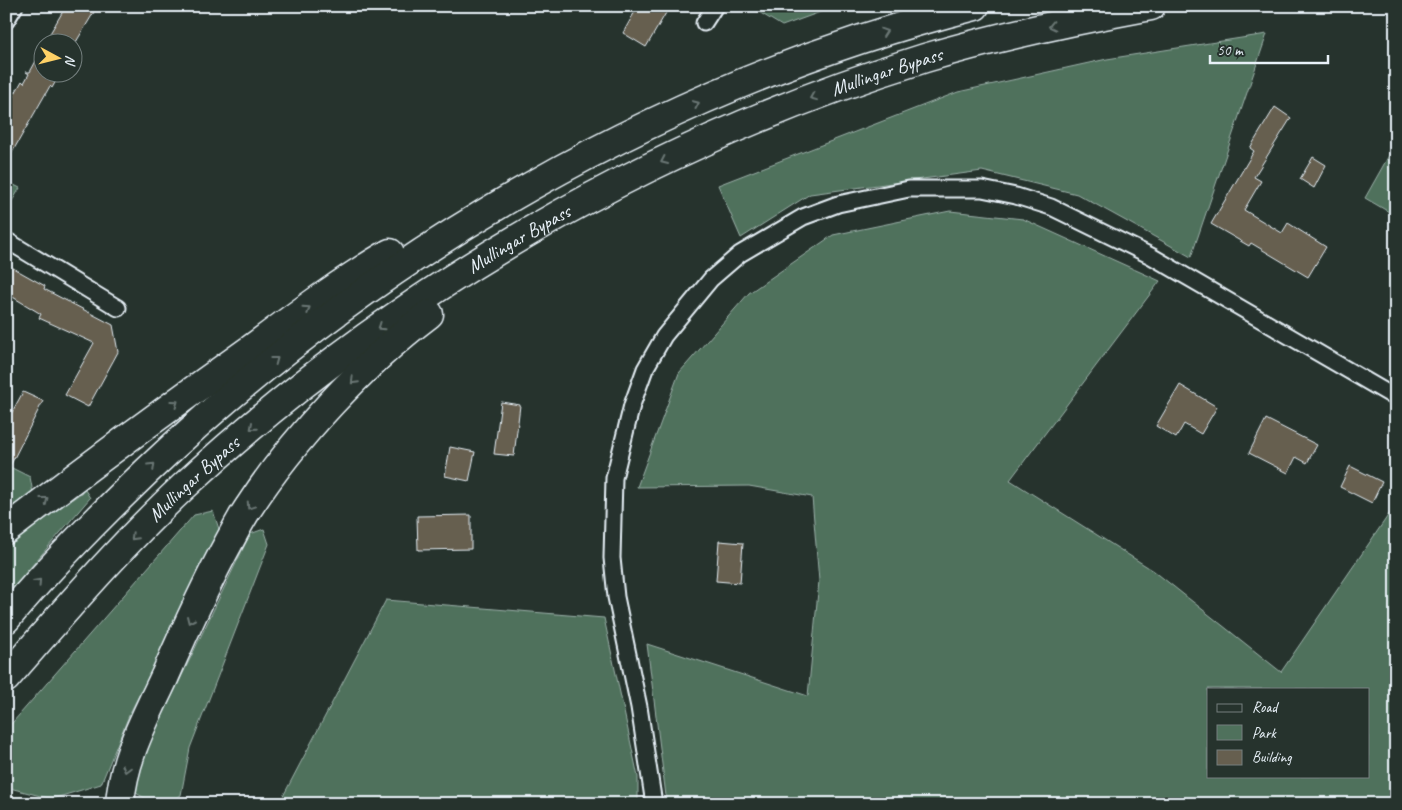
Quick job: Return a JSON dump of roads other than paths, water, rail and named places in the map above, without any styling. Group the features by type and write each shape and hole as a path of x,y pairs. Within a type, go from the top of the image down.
{"highway":[{"name":"Mullingar Bypass","path":"6,619 90,526 186,434 268,365 339,310 436,242 526,190 636,131 784,67 917,21 975,6"},
{"name":"Mullingar Bypass","path":"6,678 92,579 181,489 269,412 367,337 477,262 632,176 724,133 819,94 926,58 989,41 1076,20 1151,6"},
{"path":"6,530 84,469 381,258 469,206 604,133 636,131"},
{"path":"120,804 126,768 131,754 210,576 249,507 286,456 326,410 410,328 462,288 547,237 632,176"}],"street":[{"path":"6,21 15,6"},
{"path":"704,23 715,6"},
{"path":"654,804 639,707 616,597 612,558 614,478 632,405 645,370 664,336 711,279 740,254 803,217 838,204 909,189 982,190 1016,196 1051,207 1151,256 1396,398"},
{"path":"6,240 118,308"}]}
